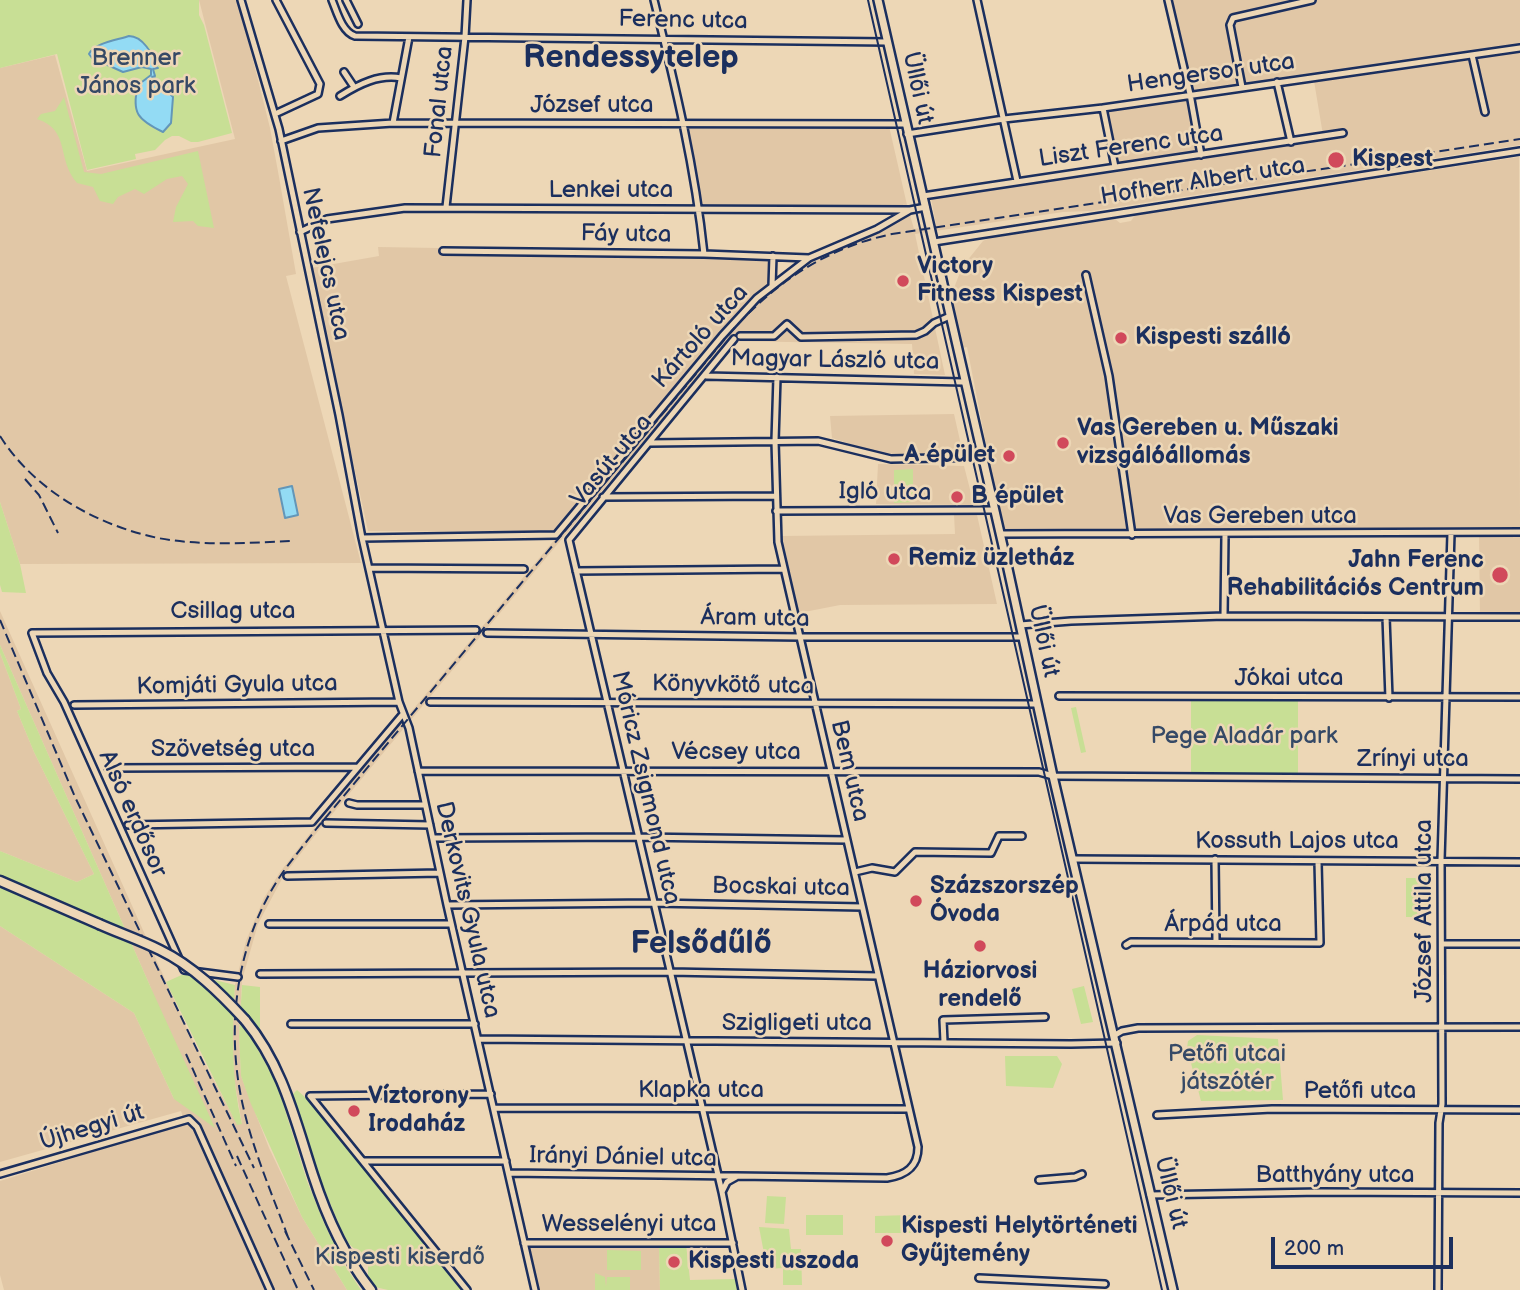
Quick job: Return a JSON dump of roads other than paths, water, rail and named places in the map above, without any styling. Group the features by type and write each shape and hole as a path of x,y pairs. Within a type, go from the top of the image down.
{"main road":[{"name":"Üllői út","path":"878,0 1053,776 1173,1290"},
{"path":"0,881 160,950 195,972 231,1004 267,1050 293,1106 321,1196 350,1258 371,1290"}],"street":[{"name":"Nefelejcs utca","path":"241,0 275,114 362,538"},
{"path":"275,114 312,98 318,93 320,85 276,0"},
{"name":"Ferenc utca","path":"332,0 349,35 888,42"},
{"path":"346,0 358,24"},
{"name":"Fonal utca","path":"446,207 467,0"},
{"path":"654,0 684,122 704,254"},
{"path":"977,0 1017,181"},
{"path":"1168,0 1201,155"},
{"path":"1242,87 1230,25 1233,18 1312,0"},
{"path":"393,123 409,37"},
{"name":"Hengersor utca","path":"907,134 1520,48"},
{"path":"1472,55 1485,112"},
{"path":"344,72 354,87"},
{"path":"340,96 354,87 386,75 401,78"},
{"path":"1277,82 1290,142"},
{"path":"1104,108 1115,167"},
{"name":"József utca","path":"281,141 318,128 393,123 904,124"},
{"name":"Liszt Ferenc utca","path":"923,196 1343,133"},
{"name":"Hofherr Albert utca","path":"934,242 1520,150"},
{"name":"Lenkei utca","path":"300,232 327,219 388,209 446,207 910,210 926,207"},
{"name":"Kártoló utca","path":"362,538 556,535 741,313 809,258 877,229 910,210"},
{"name":"Fáy utca","path":"443,251 809,258"},
{"path":"772,286 773,256"},
{"path":"1086,275 1109,376 1132,535"},
{"name":"Vasút utca","path":"569,540 737,337 774,336 786,324 801,337 916,335 950,316"},
{"name":"Magyar László utca","path":"706,376 963,382"},
{"name":"Bem utca","path":"777,377 775,441 778,542 918,1151 912,1168"},
{"path":"650,443 818,441 891,459 982,457"},
{"path":"603,498 776,496"},
{"name":"Igló utca","path":"776,511 994,510"},
{"name":"Vas Gereben utca","path":"1000,534 1520,532"},
{"name":"József Attila utca","path":"1438,1290 1442,1027 1441,860 1451,533"},
{"path":"1224,616 1225,535"},
{"name":"Derkovits Gyula utca","path":"362,538 399,702 409,728 535,1290"},
{"name":"Móricz Zsigmond utca","path":"569,540 722,1192 742,1290"},
{"path":"370,568 524,569"},
{"path":"576,571 784,569"},
{"path":"1020,625 1224,616 1520,617"},
{"path":"1386,617 1390,698"},
{"name":"Csillag utca","path":"47,673 32,633 476,630"},
{"name":"Áram utca","path":"486,633 1022,637"},
{"name":"Alsó erdősor","path":"47,673 64,702 184,970 238,977"},
{"name":"Jókai utca","path":"1059,696 1520,697"},
{"name":"Komjáti Gyula utca","path":"74,705 399,702"},
{"name":"Könyvkötő utca","path":"430,702 1037,704"},
{"name":"Szövetség utca","path":"128,825 312,822 403,714"},
{"name":"Szövetség utca","path":"108,768 358,767"},
{"name":"Vécsey utca","path":"418,771 831,770 1044,772 1053,776"},
{"name":"Zrínyi utca","path":"1053,776 1520,779"},
{"path":"349,803 425,805"},
{"path":"326,824 430,825"},
{"path":"433,838 638,836 847,840"},
{"path":"855,872 872,868 895,872 915,852 991,853 999,836 1022,836"},
{"name":"Kossuth Lajos utca","path":"1073,859 1520,862"},
{"path":"1214,859 1216,941"},
{"name":"Árpád utca","path":"1126,945 1131,942 1216,941 1320,943 1318,862"},
{"path":"287,876 440,873"},
{"name":"Bocskai utca","path":"447,905 654,903 862,907"},
{"path":"269,925 451,924"},
{"path":"1442,944 1520,944"},
{"path":"260,974 670,972 878,976"},
{"path":"944,1042 943,1020 1045,1017"},
{"path":"291,1024 475,1024"},
{"name":"Szigligeti utca","path":"478,1039 944,1042 1116,1039 1122,1031 1138,1028 1520,1027"},
{"path":"467,1290 310,1096 491,1094"},
{"name":"Klapka utca","path":"494,1108 908,1109"},
{"name":"Petőfi utca","path":"1157,1115 1272,1110 1520,1110"},
{"name":"Újhegyi út","path":"0,1174 183,1119 194,1122 270,1290"},
{"path":"364,1161 506,1161"},
{"name":"Irányi Dániel utca","path":"509,1173 887,1178 906,1173 912,1168"},
{"path":"1039,1180 1082,1174"},
{"name":"Irányi Dániel utca","path":"722,1192 727,1182 736,1177"},
{"name":"Batthyány utca","path":"1150,1195 1321,1192 1520,1194"},
{"name":"Wesselényi utca","path":"524,1242 733,1243"},
{"path":"979,1278 1105,1284"}],"water":[{"path":"129,36 146,46 158,68 153,69 155,76 152,77 173,97 171,123 163,132 142,119 136,109 138,85 151,75 151,69 142,67 123,72 92,58 89,54 101,45"},
{"path":"292,486 298,515 285,518 279,489"}],"tram line":[{"path":"868,0 1162,1290"}],"railway":[{"path":"288,1237 247,1122 235,1046 238,986 244,957 266,901 281,875 317,828 730,333 765,298 824,258 845,248 892,234 1520,139"},
{"path":"0,436 30,473 49,489 68,502 112,524 158,538 190,542 291,541"},
{"path":"25,479 39,495 58,533"},
{"path":"0,620 75,797 254,1168"},
{"path":"186,1054 236,1166"},
{"path":"237,1156 298,1290"},
{"path":"285,1231 314,1290"}],"place":[{"name":"Kispest","path":"1336,160"},
{"name":"Victory Fitness Kispest","path":"903,281"},
{"name":"Kispesti szálló","path":"1121,338"},
{"name":"Vas Gereben u. Műszaki vizsgálóállomás","path":"1063,443"},
{"name":"A épület","path":"1009,456"},
{"name":"B épület","path":"957,497"},
{"name":"Remiz üzletház","path":"894,559"},
{"name":"Jahn Ferenc Rehabilitációs Centrum","path":"1500,575"},
{"name":"Százszorszép Óvoda","path":"916,901"},
{"name":"Háziorvosi rendelő","path":"980,946"},
{"name":"Víztorony Irodaház","path":"354,1111"},
{"name":"Kispesti Helytörténeti Gyűjtemény","path":"887,1241"},
{"name":"Kispesti uszoda","path":"674,1262"}],"district":[{"name":"Rendessytelep","path":"631,59"},
{"name":"Felsődűlő","path":"701,945"}],"park label":[{"name":"Brenner János park","path":"136,73"},
{"name":"Pege Aladár park","path":"1244,737"},
{"name":"Petőfi utcai játszótér","path":"1227,1069"},
{"name":"Kispesti kiserdő","path":"400,1258"}]}
